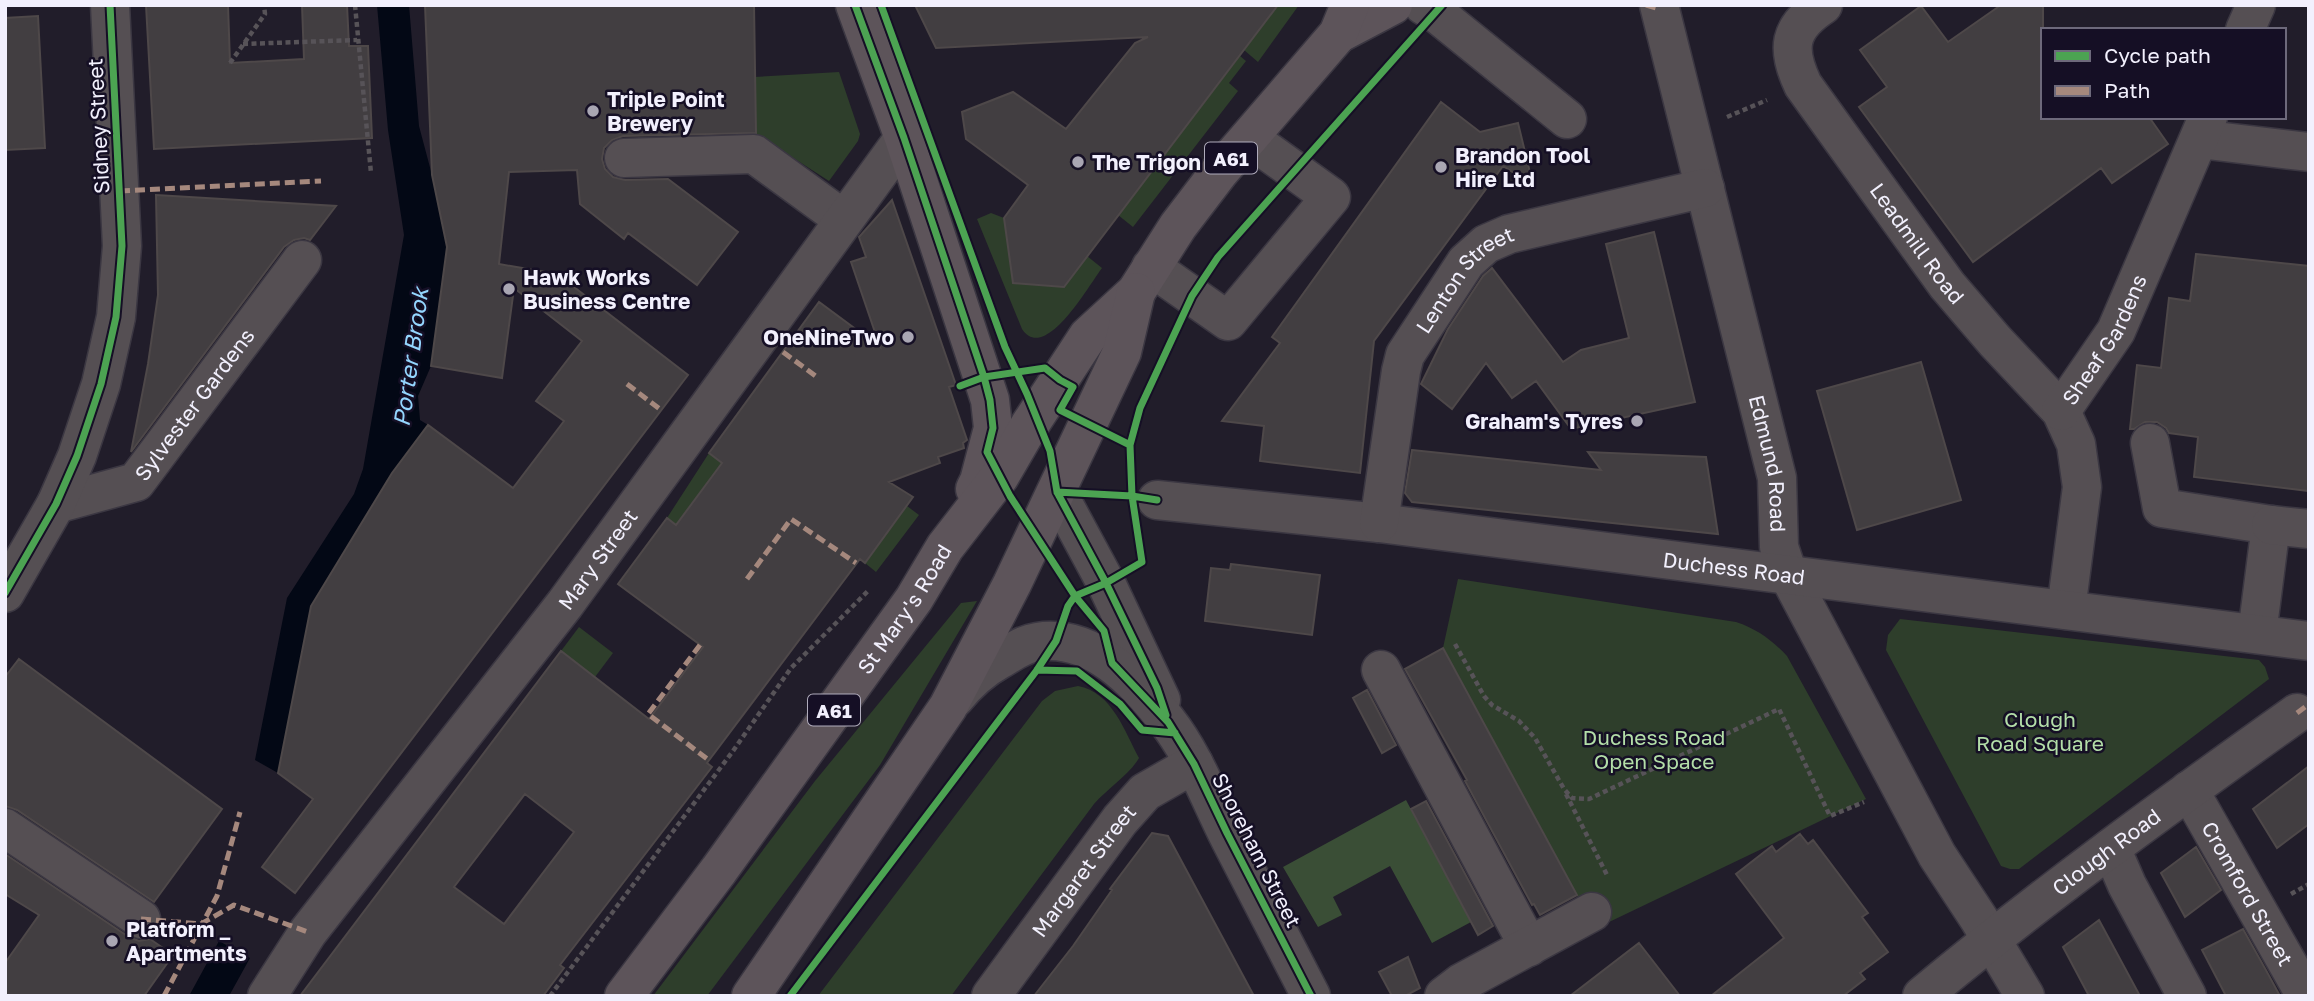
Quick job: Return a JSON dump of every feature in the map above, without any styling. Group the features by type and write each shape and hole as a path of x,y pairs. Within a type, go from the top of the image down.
{"highway":[{"name":"A61","path":"855,5 904,138 990,400 993,428 979,481 945,547"},
{"name":"St Mary's Road","path":"624,996 719,870 914,599 945,547 1000,476 1088,336 1144,280 1203,193 1344,20 1393,5"},
{"name":"St Mary's Road","path":"751,996 948,708 1057,492 1122,352 1144,280"},
{"name":"A61","path":"945,547 1010,496 1034,485 1046,486 1057,492"}],"street":[{"name":"Sidney Street","path":"5,593 56,505 77,456 101,384 116,317 122,246 110,5"},
{"path":"1423,5 1436,12 1567,119"},
{"name":"Edmund Road","path":"1659,5 1777,478 1779,547 1788,575 1937,855 2025,996"},
{"path":"1798,73 1791,50 1797,29 1801,22 1822,5"},
{"path":"2246,28 2256,5"},
{"name":"Leadmill Road","path":"1798,73 1947,285 2061,411"},
{"path":"2203,128 2309,152"},
{"name":"Sheaf Gardens","path":"2066,610 2082,486 2076,444 2061,411 2116,331 2203,128"},
{"name":"Mary Street","path":"267,996 308,932 565,604 904,138"},
{"path":"1144,280 1228,321 1331,197 1249,138"},
{"path":"624,158 697,146 754,154 843,219"},
{"name":"Lenton Street","path":"1379,523 1405,355 1466,262 1486,244 1509,234 1705,188"},
{"name":"Sylvester Gardens","path":"56,505 136,482 302,260"},
{"path":"2150,443 2162,508 2309,529"},
{"name":"Shoreham Street","path":"1057,492 1106,583 1157,688 1168,722"},
{"name":"Duchess Road","path":"1157,500 1379,523 2309,640"},
{"path":"2257,634 2271,525"},
{"name":"Shoreham Street","path":"948,708 970,680 988,665 1035,642 1056,641 1097,653 1112,663 1168,722 1194,764 1311,996"},
{"path":"1381,670 1529,947"},
{"name":"Clough Road","path":"1922,996 1991,938 2297,713"},
{"name":"Margaret Street","path":"991,996 1120,820 1146,792 1194,764"},
{"name":"Cromford Street","path":"2189,790 2305,996"},
{"path":"5,828 141,919"},
{"path":"2111,848 2127,885 2187,996"},
{"path":"1444,996 1461,983 1592,912"}],"path":[{"path":"230,63 265,14 264,5"},
{"path":"355,5 371,173"},
{"path":"243,44 358,40"},
{"path":"1691,133 1798,73"},
{"path":"550,996 733,751 791,668 876,582"},
{"path":"1455,644 1484,695 1492,705 1519,721 1535,738 1564,789 1618,899 1592,912"},
{"path":"783,663 791,668"},
{"path":"1564,789 1578,800 1589,799 1779,709 1830,816 1901,786"}],"green space":[{"path":"1278,5 1299,5 1258,62 1244,50"},
{"path":"1240,56 1246,61 1229,83 1238,91 1133,227 1118,215"},
{"path":"839,72 860,134 858,141 829,181 756,134 754,77"},
{"path":"991,213 1004,218 1014,283 1064,287 1087,256 1102,268 1066,318 1042,337 1032,337 1022,329 977,219"},
{"path":"709,453 768,497 758,510 712,476 676,525 667,518"},
{"path":"907,506 919,515 876,572 865,563"},
{"name":"Duchess Road Open Space","path":"1458,579 1736,622 1757,632 1787,656 1866,799 1607,923 1582,905 1443,648"},
{"path":"977,601 880,765 707,996 653,996 815,781 961,603"},
{"name":"Clough Road Square","path":"1900,619 2259,660 2269,679 2019,869 2010,869 2001,866 1886,650 1888,635"},
{"path":"579,627 613,653 595,677 561,651"},
{"path":"1078,686 1100,696 1109,705 1123,725 1139,758 1094,804 951,996 818,996 1042,701 1055,691"},
{"path":"1406,800 1471,922 1432,943 1390,866 1333,897 1342,915 1318,927 1283,867"}],"water":[{"name":"Porter Brook","path":"377,5 409,5 419,126 447,247 431,366 418,396 420,420 428,425 391,474 311,606 278,773 255,760 287,598 354,494 363,469 404,235 388,130"},
{"path":"219,941 250,958 229,996 189,996"}],"building":[{"path":"146,5 228,5 230,63 304,59 302,5 347,5 349,46 368,46 372,138 154,149"},
{"path":"425,5 754,5 756,133 623,136 612,140 604,148 602,159 605,169 613,177 625,180 668,179 738,232 697,285 628,233 624,239 580,204 577,170 509,172 499,264 557,274 688,375 295,893 262,867 313,799 278,773 311,606 392,473 428,425 513,488 564,421 536,401 582,341 514,288 502,378 431,366 447,247 432,175"},
{"name":"The Trigon","path":"915,5 1278,5 1064,287 1013,283 1004,218 1028,185 966,139 962,112 1013,92 1066,129 1135,43 1148,37 936,48"},
{"path":"2001,5 2043,5 2041,119 2150,119 2168,144 2112,183 2101,168 1973,262 1859,107 1887,87 1860,50 1921,6 1948,42"},
{"path":"38,16 45,148 5,150 5,18"},
{"path":"1441,102 1480,132 1518,123 1533,185 1503,166 1374,341 1360,473 1260,461 1264,426 1222,421 1280,343 1272,337"},
{"path":"156,195 336,206 310,240 294,240 284,247 131,452 158,295"},
{"path":"892,200 956,385 949,387 967,440 963,443 964,448 938,457 940,463 889,482 913,497 865,563 860,559 707,763 712,767 560,965 564,968 543,996 300,996 561,651 649,719 703,647 618,584 667,518 676,525 722,463 709,453 819,302 880,347 851,262 866,257 859,237","holes":["525,794 574,832 504,924 454,887"]},
{"path":"1654,232 1695,402 1571,429 1536,381 1512,398 1486,363 1452,409 1421,384 1448,329 1483,276 1492,268 1563,362 1581,350 1629,338 1606,244"},
{"path":"2196,254 2309,266 2309,491 2194,477 2198,437 2169,433 2157,422 2145,422 2130,429 2137,365 2161,368 2169,298 2190,301"},
{"path":"1921,362 1961,500 1857,530 1817,391"},
{"path":"1412,450 1601,470 1588,452 1706,457 1718,534 1412,502 1405,493"},
{"path":"1231,564 1320,575 1312,635 1205,621 1211,568 1230,570"},
{"path":"1443,648 1577,895 1540,915 1534,904 1532,905 1405,669"},
{"path":"19,659 222,809 154,902 17,810 5,806 5,677"},
{"path":"1367,690 1396,745 1382,753 1353,698"},
{"path":"2309,766 2309,824 2277,848 2253,809"},
{"path":"1426,801 1493,926 1478,935 1411,809"},
{"path":"1152,833 1168,836 1254,996 1034,996 1073,946 1112,890 1110,889"},
{"path":"1800,834 1808,844 1813,840 1868,913 1862,917 1888,952 1860,973 1865,979 1843,996 1711,996 1784,938 1736,874 1772,846 1776,852"},
{"path":"2196,847 2221,890 2185,917 2161,873"},
{"name":"Platform _ Apartments","path":"5,854 129,937 139,941 150,939 173,955 144,996 5,996 5,963 39,915 5,894"},
{"path":"2099,920 2140,996 2089,996 2063,947"},
{"path":"2243,929 2280,996 2226,996 2202,950"},
{"path":"1639,943 1680,996 1570,996"},
{"path":"1408,957 1420,988 1405,996 1392,996 1379,972"}],"marked path":[{"path":"1646,5 1660,9"},
{"path":"120,191 321,181"},
{"path":"783,352 817,377"},
{"path":"627,384 661,410"},
{"path":"747,579 791,519 856,563"},
{"path":"700,645 648,714 710,761"},
{"path":"2297,713 2309,704"},
{"path":"164,996 217,896 240,812"},
{"path":"141,919 201,924 234,905 308,932"}],"cycle path":[{"path":"5,593 56,504 77,456 101,384 116,317 122,246 110,5"},
{"path":"855,5 904,138 984,377 993,428 987,452 1010,496 1075,596 1104,631 1112,663 1168,722 1194,764 1311,996"},
{"path":"881,5 1005,347 1050,451 1057,492 1106,583 1157,688 1166,715"},
{"path":"790,996 1037,670 1056,641 1068,606 1075,596 1106,583 1142,562 1132,496 1130,445 1140,408 1192,296 1218,257 1442,5"},
{"path":"960,386 984,377 1045,368 1073,387 1060,410 1130,445"},
{"path":"1057,492 1157,500"},
{"path":"1037,670 1077,671 1120,704 1142,730 1175,733"}],"place":[{"name":"Triple Point Brewery","path":"593,111"},
{"name":"The Trigon","path":"1078,162"},
{"name":"Brandon Tool Hire Ltd","path":"1441,167"},
{"name":"Hawk Works Business Centre","path":"509,289"},
{"name":"OneNineTwo","path":"908,337"},
{"name":"Graham's Tyres","path":"1637,421"},
{"name":"Platform _ Apartments","path":"112,941"}]}
